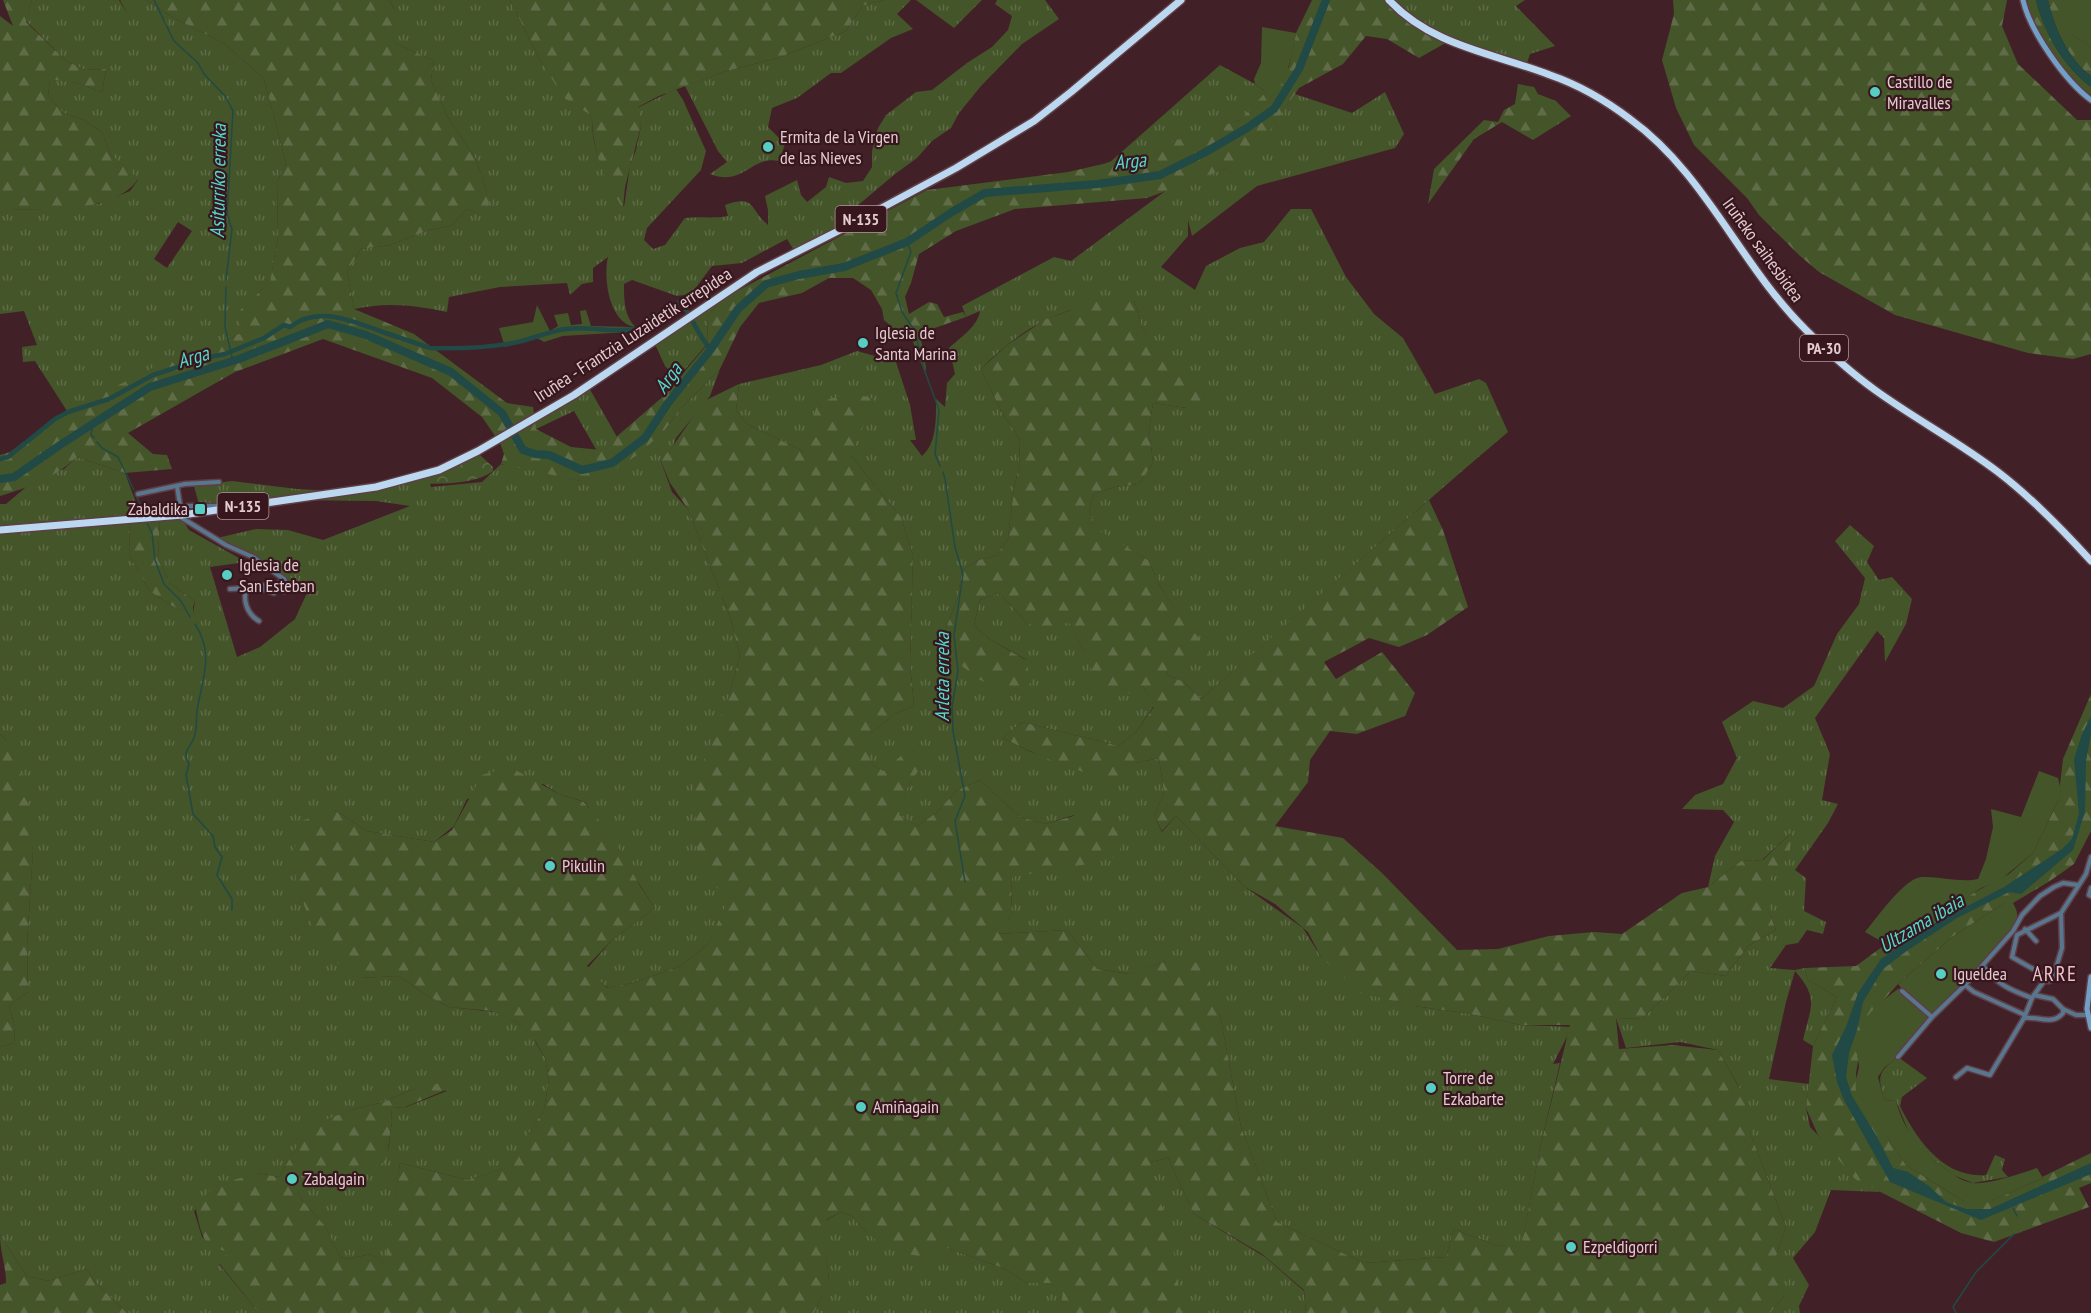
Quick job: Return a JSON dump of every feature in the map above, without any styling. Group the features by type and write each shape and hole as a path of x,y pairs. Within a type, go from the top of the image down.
{"highway":[{"name":"Iruñea - Frantzia Luzaidetik errepidea","path":"0,530 238,507 398,483 440,470 522,425 618,366 757,272 956,168 1034,121 1181,0"},
{"name":"Iruñeko saihesbidea","path":"1390,1 1419,26 1437,36 1456,45 1566,81 1612,106 1646,130 1696,183 1768,287 1804,328 1837,360 1876,390 1950,439 2021,491 2091,561"}],"main road":[{"path":"2023,0 2028,18 2039,37 2076,87 2091,100"},
{"path":"2091,977 2088,1015 2091,1028"}],"street":[{"path":"138,494 177,486 219,482"},
{"path":"177,486 182,519 226,545 253,557 284,579 287,585 284,591"},
{"path":"230,589 277,585 284,579"},
{"path":"252,586 274,593"},
{"path":"247,588 244,597 246,606 251,615 259,621"},
{"path":"2044,981 2050,981 2053,978 2062,948 2061,913 2086,874 2091,856"},
{"path":"2044,981 2042,974 2012,957 2015,933 2022,915 2040,896 2063,883 2078,885"},
{"path":"2090,895 2091,888"},
{"path":"1898,1057 1932,1017 2015,933 2061,913"},
{"path":"2025,929 2036,940"},
{"path":"1983,966 1997,982 2033,997 2053,999 2063,1009 2076,1015 2088,1015"},
{"path":"1956,1077 1967,1068 1989,1075 2044,981"},
{"path":"1965,985 1974,992 2025,1017 2050,1021 2061,1017 2063,1009"},
{"path":"1902,990 1932,1017"}],"green space":[{"path":"3,0 32,0 26,22 65,60 85,70 106,69 102,92 76,83 50,79 48,96 63,113 83,120 102,132 110,154 138,179 120,195 81,207 0,212 0,16 13,26"},
{"path":"32,0 119,0 127,13 120,0 146,0 172,17 225,44 264,79 286,163 277,182 278,237 270,283 256,295 241,333 67,411 35,361 23,362 22,347 37,345 24,311 0,314 0,212 7,209 46,210 98,204 130,191 138,180 110,154 102,132 83,120 63,113 48,96 50,78 76,83 102,92 106,69 85,70 65,60 26,21","holes":["178,222 192,231 167,268 154,259"]},
{"path":"146,0 389,0 395,10 395,43 434,61 431,80 447,116 476,159 492,218 467,209 451,226 429,230 390,245 361,249 347,272 354,309 414,334 507,403 533,407 536,429 571,447 601,450 666,394 707,345 708,316 722,299 927,190 1068,172 1103,164 1240,120 1289,67 1296,33 1312,0 1389,0 1449,41 1419,58 1387,39 1366,36 1343,64 1299,88 1260,145 1230,167 1147,198 1015,209 956,231 919,254 905,297 909,314 929,302 937,304 944,317 963,312 966,317 929,330 921,339 925,373 912,339 899,339 893,328 884,320 882,309 871,290 853,278 829,278 802,293 759,303 740,327 720,369 679,410 665,430 640,453 603,478 580,481 501,464 504,454 500,443 482,417 432,378 323,339 235,372 128,433 153,454 167,455 172,469 125,473 77,457 41,481 0,496 0,455 10,452 61,414 156,366 241,333 238,312 270,282 278,237 277,182 286,163 264,79 225,44 172,17"},
{"path":"389,0 510,0 540,60 568,100 592,116 597,153 624,207 630,166 641,126 637,108 676,89 706,151 701,170 647,228 644,240 653,249 665,245 685,218 728,216 725,205 735,202 743,201 751,205 768,225 765,196 797,180 801,195 807,202 826,187 829,177 846,183 863,181 872,167 872,151 878,128 886,115 916,92 932,90 992,47 1008,30 1012,16 995,4 997,0 1045,0 1059,19 1022,44 981,86 959,113 951,128 932,141 917,158 856,207 857,215 795,252 787,239 742,263 712,266 691,294 677,296 632,280 624,284 627,312 635,327 626,324 614,309 607,287 608,257 593,268 593,282 582,284 570,295 567,283 500,287 449,297 447,312 400,305 354,309 347,272 361,249 390,245 429,230 451,226 467,209 491,217 476,159 447,116 431,80 434,61 395,43 395,10"},
{"path":"510,0 884,0 862,6 846,31 778,58 723,72 659,96 638,107 641,126 625,187 623,208 600,164 594,141 592,116 564,98 540,60"},
{"path":"884,0 911,0 897,14 913,29 891,38 841,73 831,73 797,98 772,108 768,127 785,144 779,161 761,162 731,177 710,174 727,162 718,151 685,86 723,72 778,58 846,31 862,6"},
{"path":"916,0 982,0 954,28"},
{"path":"1389,0 1525,0 1516,6 1555,46 1530,54 1526,66 1437,36"},
{"path":"1673,0 2007,0 2002,26 2018,64 2077,120 2091,120 2091,354 2073,359 2028,353 1895,315 1819,272 1759,215 1747,198 1694,145 1676,108 1662,60 1674,14"},
{"path":"2027,0 2036,0 2044,25 2056,48 2072,70 2091,87 2091,96 2072,78 2052,52 2035,24"},
{"path":"2048,0 2059,0 2060,26 2091,47 2091,76 2075,61 2063,42"},
{"path":"2059,0 2091,0 2091,47 2059,26"},
{"path":"1262,27 1296,33 1286,75 1272,97 1255,84 1254,79 1261,63"},
{"path":"1220,65 1255,84 1272,97 1240,120 1100,171"},
{"path":"1518,84 1534,87 1538,94 1556,101 1571,116 1533,140 1502,122 1474,139 1428,204 1434,169 1484,120 1498,122 1504,110 1515,104"},
{"path":"1385,92 1404,134 1395,148 1257,186 1192,236 1188,220 1188,236 1161,267 1195,290 1206,266 1240,248 1264,242 1291,209 1311,209 1346,277 1374,314 1403,338 1435,394 1479,379 1486,383 1508,432 1201,699 1184,682 1168,675 1164,657 1180,618 1160,586 1148,560 1098,531 1089,511 1094,494 1115,487 1139,484 1153,463 1149,429 1153,403 1187,408 1142,327 1134,300 1092,305 1064,312 1025,332 981,369 1001,411 1020,440 1019,466 1008,539 996,556 978,560 962,570 958,597 942,639 1027,660 989,639 974,625 980,600 999,593 1027,623 1068,620 1084,651 1143,686 1154,706 1136,732 1119,746 1022,722 1003,738 1031,752 1058,761 1135,763 1159,758 1164,792 1154,816 1162,832 1176,816 1245,887 1303,928 1321,957 1414,1006 1465,1013 1521,1025 1572,1027 1553,1064 1560,1063 1540,1148 1522,1244 1498,1246 1454,1229 1446,1257 1364,1263 1277,1222 1241,1127 1220,1014 1166,961 1130,974 1097,969 1067,930 997,934 1011,916 1012,877 1074,815 1046,824 1020,817 980,780 956,791 937,812 918,826 898,815 907,788 924,761 884,771 869,764 870,734 896,713 914,706 910,665 913,555 901,517 851,456 803,451 747,424 736,411 739,384 821,365 857,351 896,362 910,405 916,440 910,440 922,456 927,451 933,437 936,422 936,399 945,407 947,383 955,374 949,348 968,331 979,316 980,311 966,317 962,306 1054,257 1071,261 1168,189 1230,167 1279,116 1295,94 1352,113"},
{"path":"1110,296 1134,300 1142,327 1163,362 1182,375 1206,403 1207,423 1187,408 1153,403 1149,429 1153,463 1139,484 1115,487 1094,494 1089,511 1098,530 1148,560 1160,586 1183,622 1201,640 1214,664 1165,657 1168,675 1184,682 1201,699 1429,500 1443,530 1468,607 1427,635 1399,647 1369,638 1324,662 1336,679 1382,652 1415,693 1405,716 1357,734 1330,731 1310,760 1308,782 1275,826 1343,838 1382,873 1457,950 1498,949 1549,936 1594,932 1622,934 1682,893 1708,887 1741,861 1763,860 1792,832 1789,858 1774,868 1769,886 1768,906 1776,930 1748,946 1726,976 1691,971 1642,1019 1616,1018 1619,1049 1672,1045 1718,1050 1747,1102 1751,1135 1786,1227 1776,1257 1784,1296 1770,1313 1306,1313 1304,1290 1262,1254 1194,1214 1168,1158 1150,1162 1173,1248 1182,1313 1060,1313 1064,1283 1027,1283 1003,1268 947,1248 924,1258 886,1248 867,1233 852,1216 840,1212 826,1220 829,1281 814,1313 259,1313 219,1263 229,1252 213,1246 202,1233 196,1210 213,1188 258,1173 279,1177 309,1126 354,1109 384,1102 411,1090 449,1081 458,1085 405,1107 391,1108 392,1121 386,1163 329,1171 293,1180 302,1200 325,1226 340,1257 349,1259 371,1254 385,1264 400,1163 468,1180 506,1168 544,1110 549,1078 545,1058 536,1042 517,1022 491,1011 449,1007 426,995 399,976 360,978 338,963 315,935 296,883 294,851 301,821 335,810 367,831 434,842 452,830 482,775 510,767 559,794 584,802 612,836 655,908 612,940 587,966 607,988 632,983 681,966 708,944 729,898 709,881 697,850 694,786 729,695 740,656 730,617 688,509 670,483 660,459 670,450 704,401 739,384 736,411 747,424 803,451 818,402 853,393 874,399 851,456 901,517 913,555 910,665 914,706 896,713 870,734 870,764 884,771 913,745 924,762 907,788 899,815 918,826 937,812 956,791 980,780 1020,817 1046,824 1097,809 1120,827 1122,839 1118,856 1094,863 1012,877 1011,916 998,934 1067,930 1097,969 1129,974 1166,961 1203,963 1220,1014 1241,1127 1277,1222 1364,1263 1446,1257 1454,1229 1498,1246 1522,1243 1540,1148 1570,1025 1521,1025 1465,1013 1414,1006 1361,993 1321,957 1308,932 1275,904 1245,887 1176,816 1162,831 1154,816 1164,792 1159,758 1135,763 1115,781 1058,763 1003,738 1022,722 1119,746 1136,732 1154,707 1143,686 1121,697 1098,686 1084,651 1068,621 1054,634 1027,623 999,593 980,600 974,625 989,639 1026,660 1031,683 1010,692 980,680 958,663 942,639 958,597 962,570 978,560 996,556 1008,539 1019,466 1020,440 1001,411 981,369 1007,345 1046,319"},
{"path":"722,299 708,316 707,344 677,379 665,366 654,342"},
{"path":"537,305 550,331 558,326 554,315 568,313 571,325 582,324 580,311 586,310 591,326 635,327 628,332 563,336 544,342 537,338 505,347 499,328 533,322"},
{"path":"720,369 710,396 676,438 670,453 660,459 672,492 688,509 730,617 740,656 729,695 731,899 708,944 681,966 632,983 608,988 586,970 612,940 655,908 585,802 559,794 543,784 467,799 454,826 434,842 367,831 335,810 360,978 399,976 426,995 449,1007 495,1012 517,1022 533,1038 545,1058 549,1078 544,1110 507,1168 468,1180 400,1163 386,1265 371,1254 349,1259 340,1257 325,1226 302,1200 292,1179 388,1151 392,1121 391,1108 406,1107 447,1091 429,1087 411,1090 384,1102 354,1109 309,1127 279,1177 258,1173 194,1211 202,1237 230,1252 219,1264 259,1313 127,1313 94,1281 87,1269 48,1281 27,1276 0,1235 0,1047 14,1043 15,1027 9,1006 28,992 27,945 33,850 7,741 0,734 0,504 6,504 32,482 64,469 77,457 125,473 141,516 158,517 130,520 129,556 148,590 172,606 193,615 195,601 170,583 158,559 160,517 182,519 189,530 246,562 210,567 237,657 260,647 295,619 308,591 287,585 280,575 253,557 217,538 256,529 288,530 323,540 410,506 376,501 288,500 201,512 194,486 232,481 297,489 337,491 427,474 431,487 482,482 506,461 580,481 665,430 679,410"},
{"path":"588,386 617,437 605,449 597,451 574,411 536,429 530,425"},
{"path":"477,455 493,467 493,471 462,482 428,484 425,479"},
{"path":"160,517 158,559 170,583 195,601 194,616 172,606 148,590 129,556 130,520"},
{"path":"1850,525 1874,546 1867,562 1879,580 1892,577 1912,599 1906,624 1885,662 1884,638 1877,631 1815,718 1830,754 1822,800 1838,804 1828,823 1795,870 1806,878 1804,911 1826,922 1823,934 1807,930 1798,943 1786,945 1770,968 1795,970 1804,968 1808,980 1837,997 1813,1046 1803,1040 1810,1011 1810,997 1808,989 1795,971 1769,1079 1809,1084 1806,1108 1810,1127 1850,1168 1880,1192 1831,1190 1815,1232 1793,1258 1809,1285 1799,1306 1800,1313 1770,1313 1784,1296 1776,1273 1776,1257 1786,1227 1751,1135 1739,1087 1718,1050 1680,1042 1626,1048 1616,1018 1642,1019 1691,971 1726,976 1748,946 1776,930 1767,903 1767,887 1772,871 1791,833 1762,860 1741,861 1708,887 1715,856 1734,822 1723,810 1682,809 1695,795 1723,784 1737,758 1722,722 1753,701 1783,708 1814,686 1837,634 1859,604 1865,578 1835,541"},
{"path":"2091,694 2091,831 2074,864 2050,881 2013,903 2005,903 1952,937 1898,984 1865,1021 1856,1073 1857,1090 1906,1165 1965,1202 1993,1200 2091,1153 2091,1183 2079,1188 2089,1207 1994,1242 1961,1233 1855,1179 1818,1135 1806,1108 1813,1046 1837,997 1808,980 1804,968 1856,966 1886,944 2009,874 2033,853 2058,801 2063,759"},
{"path":"0,734 11,745 28,798 33,850 27,945 28,992 9,1006 15,1027 14,1043 0,1047"},
{"path":"2039,771 2058,778 2061,791 2033,853 1999,881 1981,888 1946,911 1886,944 1865,932 1899,891 1915,879 1929,877 1978,879 1986,859 1993,827 1991,809 2021,817"},
{"path":"2005,903 2013,903 2017,911 2016,922 2008,934 1933,1013 1898,1057 1884,1068 1878,1077 1884,1100 1896,1101 1903,1121 1920,1147 1954,1175 1969,1182 1979,1183 2037,1168 2043,1178 1982,1205 1965,1202 1906,1165 1856,1090 1859,1067 1857,1053 1858,1041 1868,1015 1898,989 1902,989 1898,984 1952,937"},
{"path":"1898,1057 1927,1078 1902,1097 1900,1106 1914,1131 1933,1154 1957,1171 1971,1175 1986,1175 1995,1155 2005,1159 2002,1170 2008,1177 1973,1183 1953,1175 1923,1152 1910,1135 1896,1101 1884,1100 1881,1075 1886,1067"},
{"path":"1168,1158 1194,1214 1265,1257 1304,1291 1306,1313 1181,1313 1150,1162"},
{"path":"840,1212 852,1216 867,1233 947,1248 1003,1268 1027,1283 1067,1283 1062,1313 814,1313 829,1280 822,1223"},
{"path":"0,1235 27,1276 48,1281 87,1269 94,1281 127,1313 0,1313 0,1285 6,1283"}],"water":[{"path":"2036,0 2048,0 2063,42 2075,61 2091,76 2091,87 2072,70 2056,48 2044,25"},
{"path":"2091,716 2091,733 2086,761 2085,811 2073,850 2021,894 2009,892 1957,918 1883,969 1863,1002 1849,1053 1846,1077 1852,1096 1893,1168 1908,1172 1929,1186 1946,1202 1966,1209 1990,1209 2091,1163 2091,1174 1981,1220 1890,1182 1844,1100 1837,1082 1832,1055 1846,1027 1858,993 1881,959 1931,925 2004,887 2062,849 2072,839 2079,814 2074,759"}],"waterway":[{"name":"Asiturriko erreka","path":"154,0 174,41 198,63 204,74 225,96 233,111 227,214 232,229 226,280"},
{"name":"Arga","path":"0,479 14,477 150,387 239,359 328,324 366,335 451,372 502,413 523,450 549,455 582,470 612,463 645,438 668,403 711,349 738,309 766,284 844,267 907,242 985,193 1097,184 1160,175 1204,153 1274,109 1299,69 1326,0"},
{"name":"Arleta erreka","path":"907,242 911,252 896,293 902,312 913,328"},
{"name":"Asiturriko erreka","path":"226,287 225,327 233,361"},
{"path":"649,320 681,301 711,350"},
{"path":"0,459 8,457 55,419 68,412 109,399 153,375 225,354 264,338 284,325 290,327 301,320 312,317 335,317 430,348 503,345 566,329 635,329"},
{"name":"Arleta erreka","path":"915,331 924,369 939,410 935,454 940,466"},
{"path":"93,423 91,435 94,438"},
{"path":"97,442 102,448 118,457 134,490"},
{"name":"Arleta erreka","path":"943,472 955,547 963,574 954,635 958,671 952,707 953,731 965,796 955,821 965,882"},
{"path":"136,495 144,514"},
{"path":"147,523 152,533 155,560 164,584 181,601 190,617"},
{"path":"195,624 201,635 206,656 196,731 186,752 189,764 186,775 193,814 213,836 215,847 222,857 217,875 232,899 232,910"},
{"path":"2013,1208 2017,1216"},
{"path":"1956,1313 1953,1307 1976,1272 2014,1234"}],"place":[{"name":"Castillo de Miravalles","path":"1875,92"},
{"name":"Ermita de la Virgen de las Nieves","path":"768,147"},
{"name":"Iglesia de Santa Marina","path":"863,343"},
{"name":"Zabaldika","path":"200,509"},
{"name":"Iglesia de San Esteban","path":"227,575"},
{"name":"Pikulin","path":"550,866"},
{"name":"Igueldea","path":"1941,974"},
{"name":"Torre de Ezkabarte","path":"1431,1088"},
{"name":"Amiñagain","path":"861,1107"},
{"name":"Zabalgain","path":"292,1179"},
{"name":"Ezpeldigorri","path":"1571,1247"}],"district":[{"name":"ARRE","path":"2055,974"}],"water label":[{"name":"Ultzama ibaia","path":"1921,923"}]}
